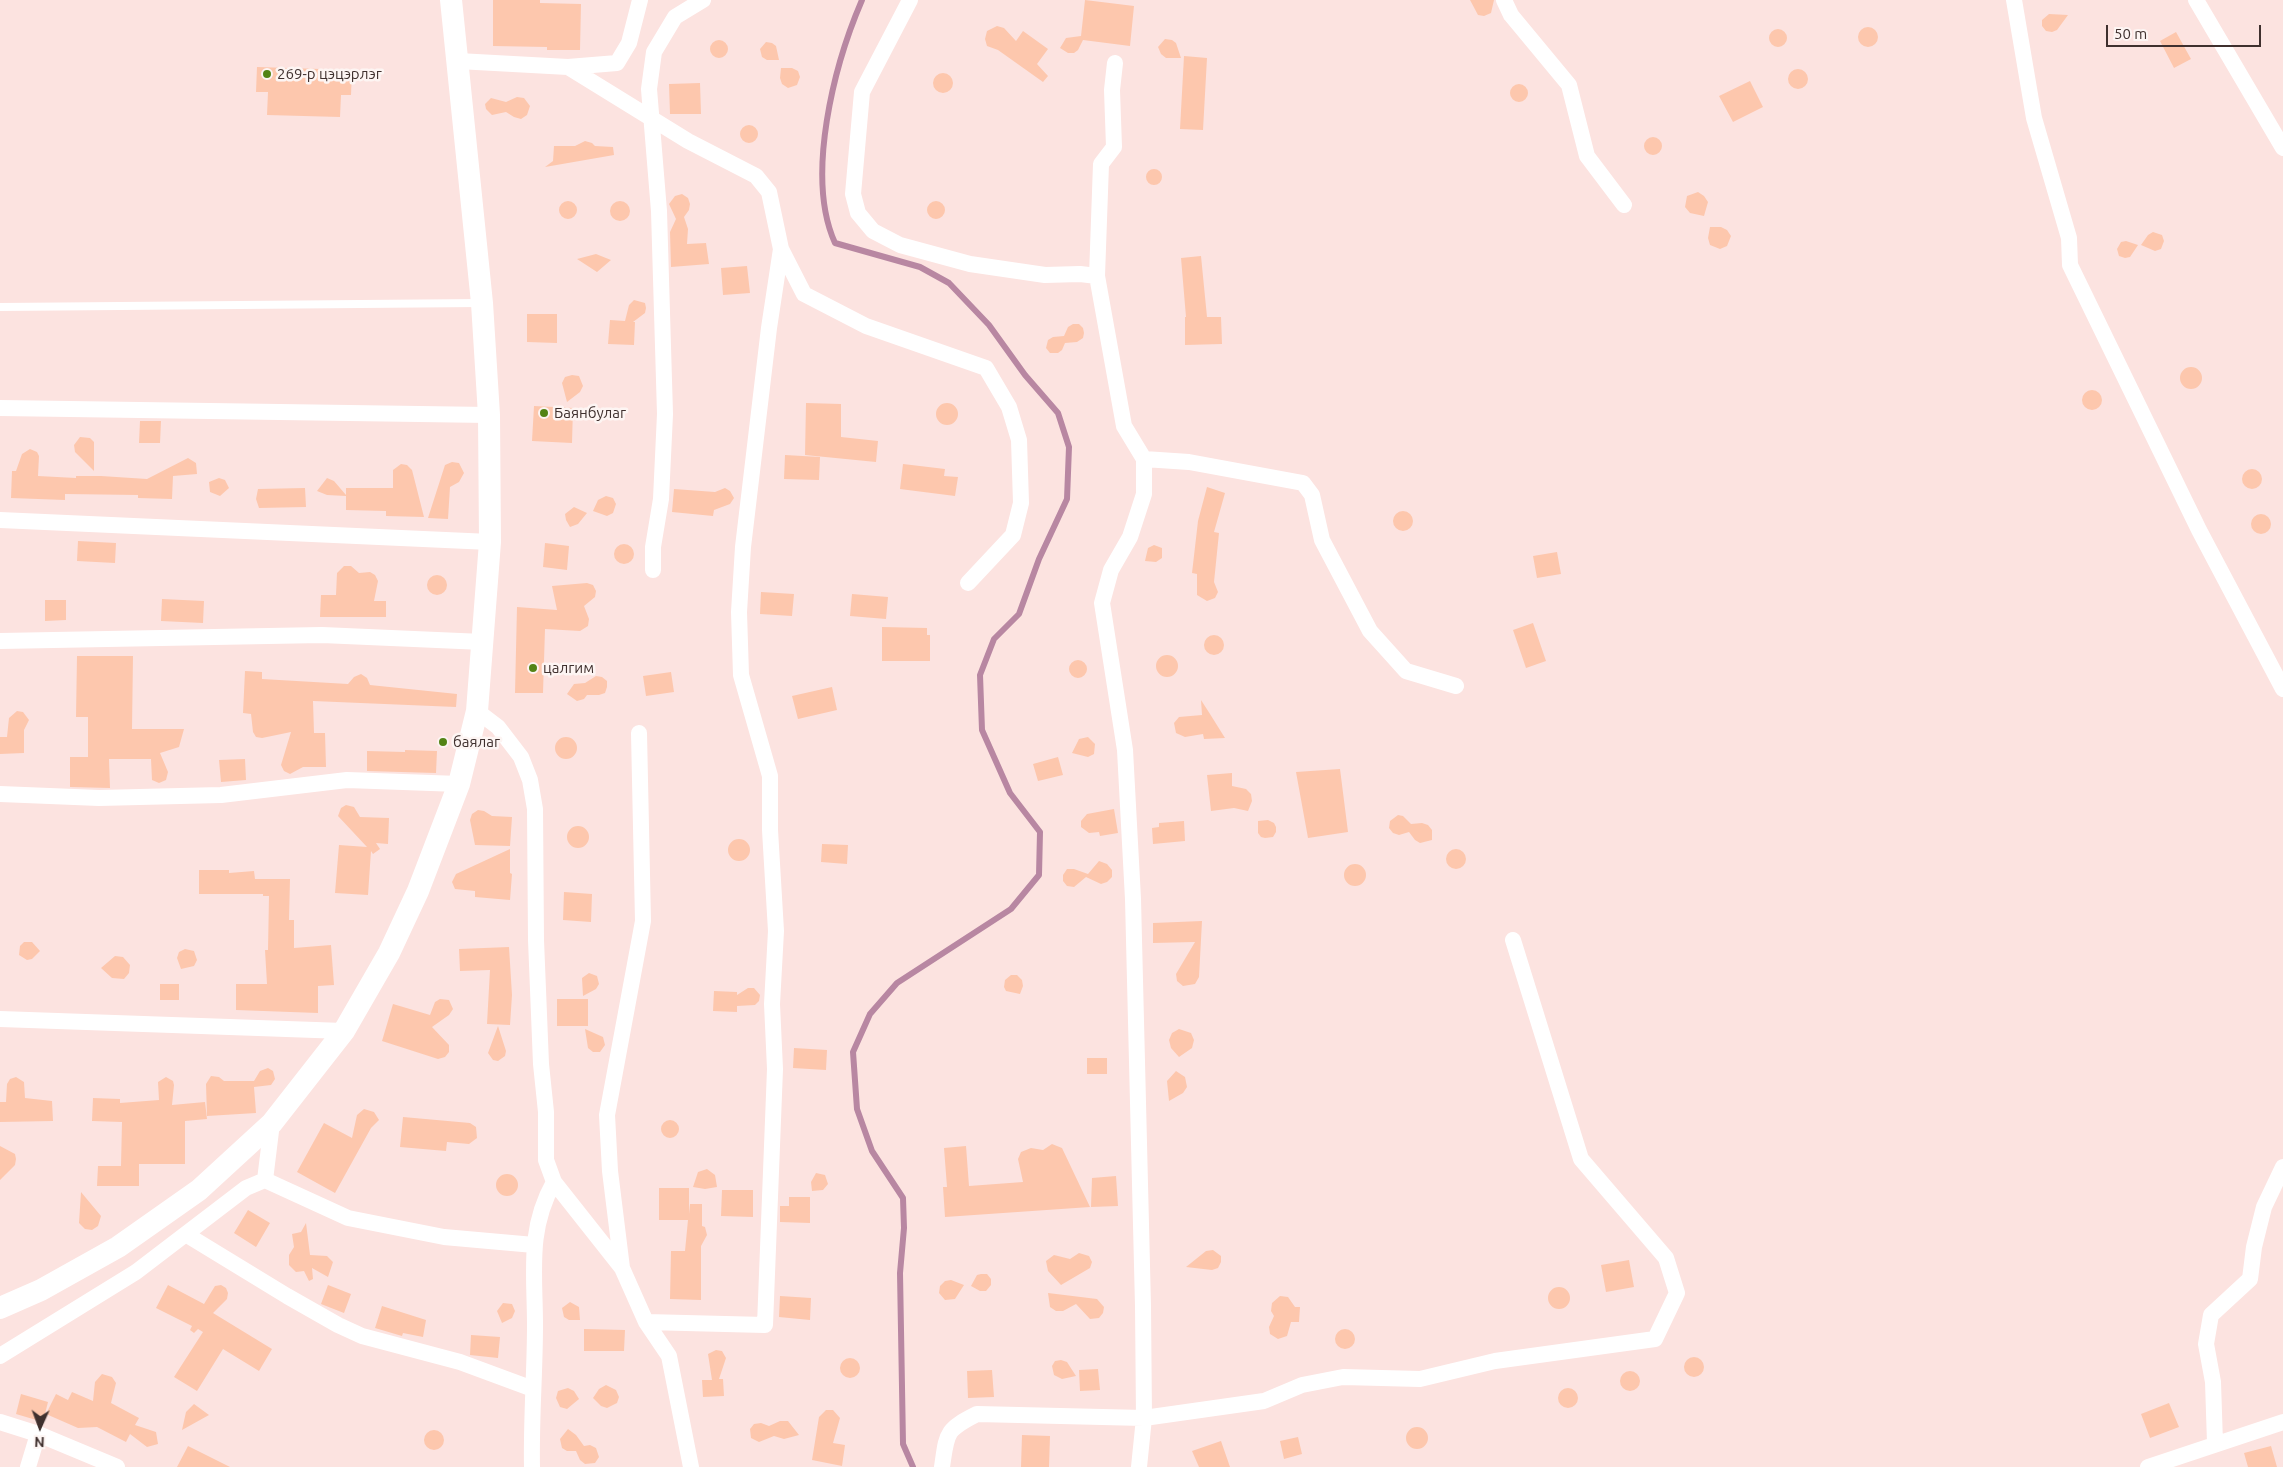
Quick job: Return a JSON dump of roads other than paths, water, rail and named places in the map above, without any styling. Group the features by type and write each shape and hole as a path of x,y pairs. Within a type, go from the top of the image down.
{"street":[{"path":"0,1308 40,1290 118,1247 199,1190 272,1123 344,1031 389,953 418,891 459,784 476,711 490,542 488,415 482,303 451,0"},
{"path":"458,61 568,67 617,64 629,43 640,0"},
{"path":"653,570 653,547 661,499 665,414 659,211 649,89 654,52 675,17 703,0"},
{"path":"910,0 862,92 853,194 858,214 873,231 900,245 970,264 1045,275 1080,274 1097,276"},
{"path":"1504,0 1511,15 1569,84 1587,156 1624,204"},
{"path":"2014,0 2034,118 2069,238 2070,265 2199,530 2283,688"},
{"path":"2196,0 2283,148"},
{"path":"1115,63 1112,90 1114,147 1101,164 1097,276 1124,426 1144,459 1144,494 1130,537 1111,570 1102,603 1125,750 1133,899 1144,1418 1139,1467"},
{"path":"568,67 688,141 756,176 769,192 781,249 804,294 866,326 986,368 1009,407 1019,440 1021,504 1013,535 968,583"},
{"path":"646,1322 765,1325 775,1069 772,1004 776,931 770,830 770,776 741,675 738,612 743,547 769,328 781,249"},
{"path":"0,408 488,415"},
{"path":"1144,459 1189,462 1303,483 1312,495 1322,540 1370,631 1406,671 1456,686"},
{"path":"0,520 490,542"},
{"path":"0,641 322,635 483,642"},
{"path":"476,711 498,727 521,757 530,780 536,809 536,940 540,1064 546,1112 546,1160 554,1182 622,1268 646,1322 670,1356 691,1467"},
{"path":"622,1268 610,1171 607,1115 643,921 639,733"},
{"path":"0,794 99,798 221,795 347,780 459,784"},
{"path":"942,1467 947,1435 956,1424 977,1414 1144,1418 1264,1401 1302,1385 1343,1377 1420,1379 1495,1361 1655,1339 1677,1293 1666,1258 1581,1160 1513,940"},
{"path":"0,1019 344,1031"},
{"path":"265,1180 272,1123"},
{"path":"2215,1443 2213,1382 2206,1344 2212,1316 2250,1279 2254,1247 2264,1206 2283,1167"},
{"path":"2,1360 136,1272 187,1235 246,1188 265,1180 348,1218 444,1237 534,1245"},
{"path":"532,1467 535,1325 534,1245 544,1200 554,1182"},
{"path":"187,1235 287,1296 338,1325 362,1336 460,1362 533,1389"},
{"path":"0,1422 38,1434 117,1467"},
{"path":"2148,1467 2215,1443 2283,1422"},
{"path":"28,1467 38,1434"}],"lane":[{"path":"0,307 482,303"}],"waterway":[{"path":"862,0 833,88 823,154 823,186 826,216 835,243 920,267 949,283 989,325 1025,375 1058,413 1069,447 1067,499 1039,559 1019,614 994,639 980,675 982,730 1010,793 1040,832 1039,875 1011,909 897,983 870,1014 853,1052 857,1109 872,1151 903,1198 904,1228 900,1273 903,1444 913,1467"}],"place":[{"name":"269-р цэцэрлэг","path":"267,74"},
{"name":"Баянбулаг","path":"544,413"},
{"name":"цалгим","path":"533,668"},
{"name":"баялаг","path":"443,742"}]}
